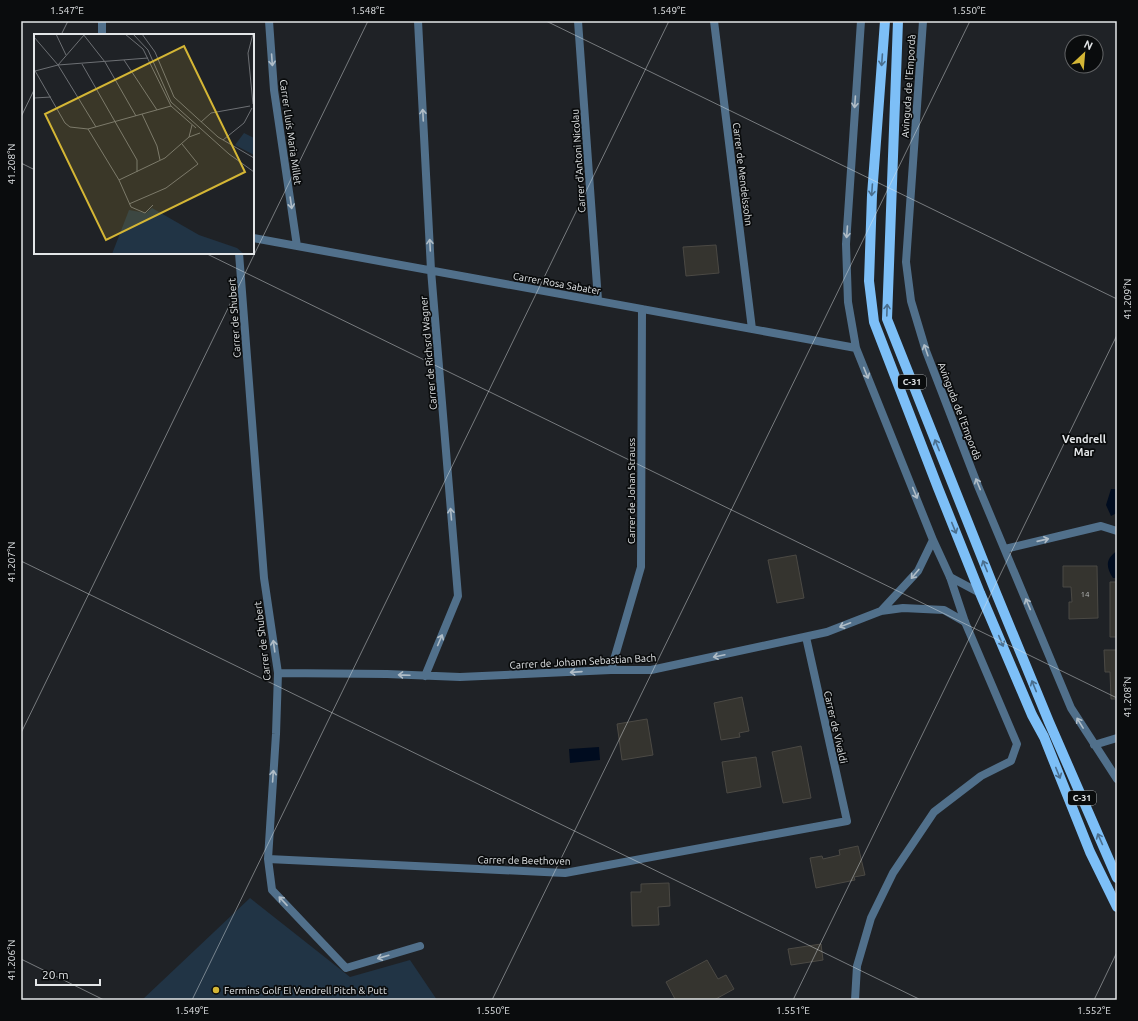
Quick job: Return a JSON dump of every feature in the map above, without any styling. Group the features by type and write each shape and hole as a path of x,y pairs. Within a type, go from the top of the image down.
{"main road":[{"name":"C-31","path":"885,21 872,203 869,281 874,322 980,593 1032,715 1044,737 1090,852 1117,908"},
{"name":"C-31","path":"898,21 887,319 1049,722 1117,878"}],"street":[{"path":"102,21 102,34"},
{"name":"Carrer Lluís Maria Millet","path":"269,21 274,90 297,246"},
{"name":"Carrer de Richsrd Wagner","path":"418,21 431,270 458,596 425,676"},
{"name":"Carrer d'Antoni Nicolau","path":"578,21 598,300"},
{"name":"Carrer de Mendelssohn","path":"714,21 752,329"},
{"path":"855,1000 857,966 871,918 893,873 934,812 981,776 1011,761 1017,744 965,622 950,577 933,540 856,348 848,302 846,244 861,21"},
{"name":"Avinguda de l'Empordà","path":"923,21 906,262 911,301 926,351 978,486 1071,708 1117,779"},
{"name":"Carrer Rosa Sabater","path":"254,238 856,348"},
{"name":"Carrer de Shubert","path":"239,254 264,578 278,673 276,734 268,859 272,890 346,968 420,946"},
{"name":"Carrer de Johan Strauss","path":"611,670 641,567 642,309"},
{"path":"1005,549 1102,526 1117,531"},
{"name":"Carrer de Johann Sebastian Bach","path":"881,611 918,571 933,540"},
{"path":"950,577 980,593"},
{"name":"Carrer de Johann Sebastian Bach","path":"278,673 460,677 611,670 651,670 827,632 881,611 903,608 944,610 965,622"},
{"name":"Carrer de Vivaldi","path":"806,637 847,821"},
{"path":"1094,744 1117,738"},
{"name":"Carrer de Beethoven","path":"268,859 566,873 847,821"}],"shaded area":[{"path":"1111,489 1117,489 1117,513 1111,516 1106,505"},
{"path":"1117,551 1117,578 1113,578 1108,567 1108,563 1110,557"},
{"path":"599,747 600,760 570,763 569,749"},
{"path":"250,898 350,977 410,960 437,1000 142,1000"}],"building":[{"path":"716,245 719,273 686,276 683,247"},
{"path":"796,555 804,598 777,603 768,560"},
{"path":"1063,566 1097,566 1098,618 1069,619 1069,602 1072,602 1071,587 1063,587"},
{"path":"1110,582 1117,582 1117,637 1110,637"},
{"path":"1104,650 1117,650 1117,699 1111,699 1110,672 1105,672"},
{"path":"742,697 749,731 739,733 740,737 721,740 714,703"},
{"path":"647,719 653,755 622,760 617,724"},
{"path":"801,746 811,798 783,803 772,752"},
{"path":"756,757 761,787 727,793 722,762"},
{"path":"858,846 865,875 854,877 855,880 816,888 810,858 822,856 823,859 840,855 839,850"},
{"path":"669,883 670,906 658,907 659,925 632,926 631,892 641,892 641,884"},
{"path":"821,944 823,960 791,965 788,949"},
{"path":"707,960 718,979 726,975 734,989 714,1000 672,1000 675,999 666,982"}],"place":[{"name":"Fermins Golf El Vendrell Pitch & Putt","path":"216,990"}],"district":[{"name":"Vendrell Mar","path":"1084,445"}]}
